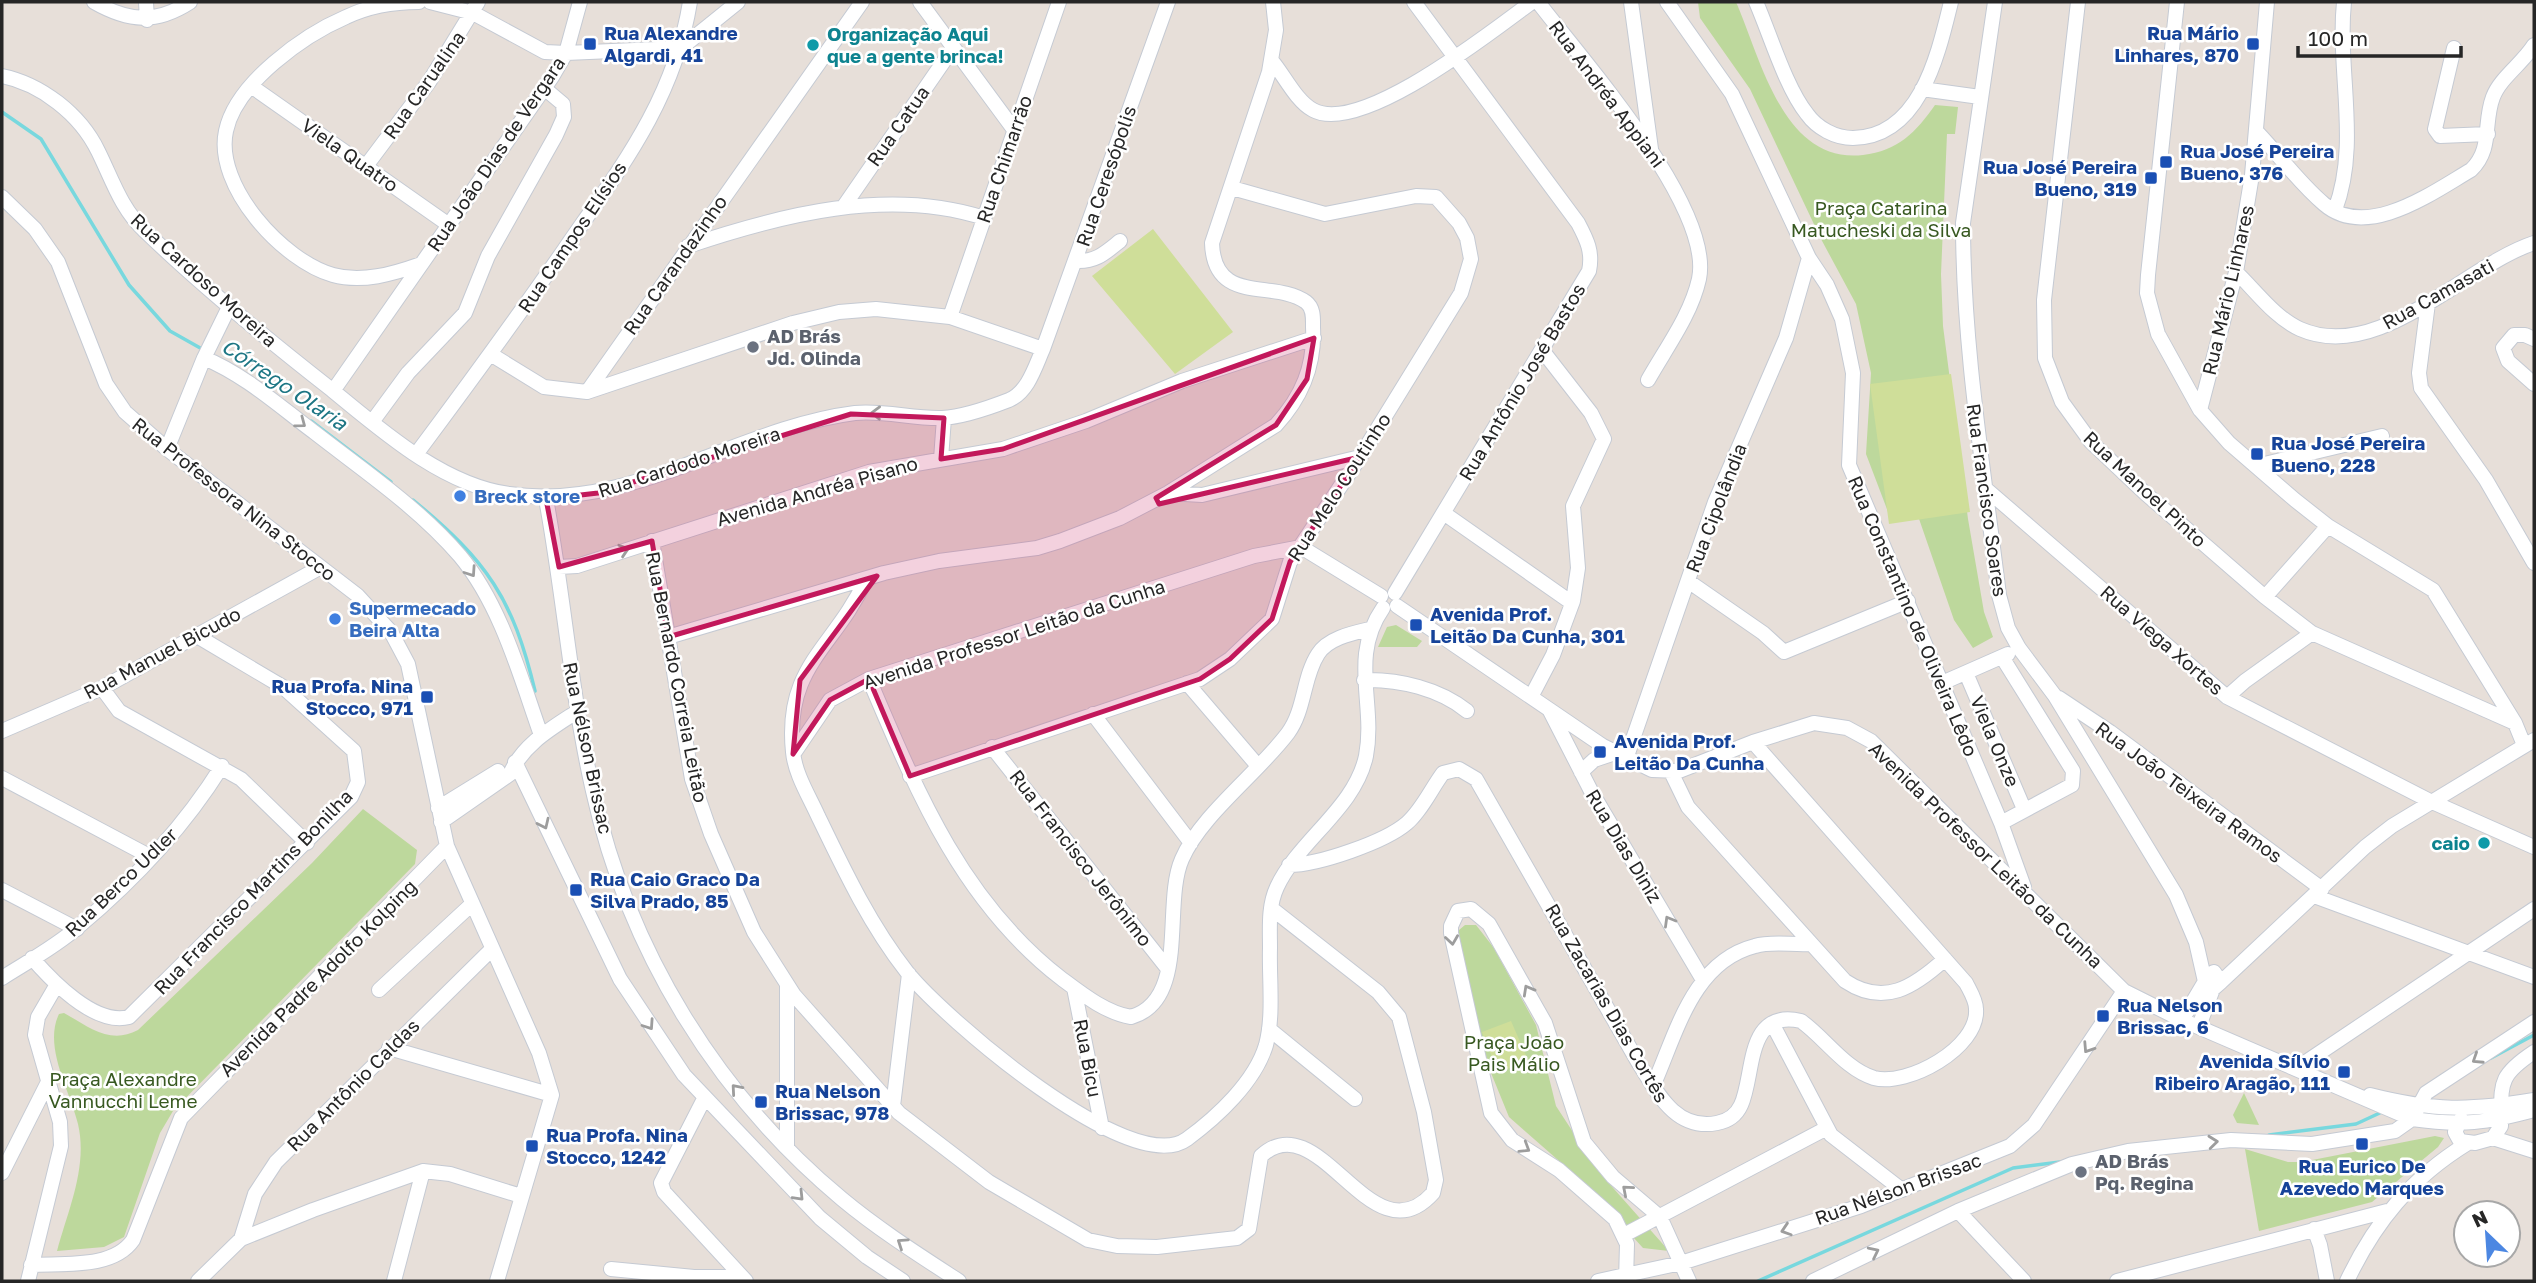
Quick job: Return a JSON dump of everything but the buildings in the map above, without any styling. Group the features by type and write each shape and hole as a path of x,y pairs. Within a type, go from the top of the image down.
{"street":[{"path":"94,2 121,16 147,20 171,13 190,2"},
{"path":"146,2 147,20"},
{"path":"419,2 372,8 347,16 294,48 251,86 234,111 226,131 225,150 229,170 238,191 267,232 288,251 331,275 353,279 379,276 421,264"},
{"path":"430,2 476,7 534,47 566,53 681,48 738,2"},
{"name":"Rua João Dias de Vergara","path":"332,391 544,88 566,53 580,2"},
{"name":"Rua Campos Elísios","path":"416,453 492,355 640,137 672,75 681,48 690,2"},
{"name":"Rua Carandazinho","path":"587,392 862,2"},
{"path":"920,2 1015,131"},
{"name":"Rua Chimarrão","path":"950,317 1059,2"},
{"name":"Rua Ceresópolis","path":"1043,349 1168,2"},
{"path":"668,637 866,579 939,561 1037,548 1119,518 1168,493 1262,437 1276,425 1287,413 1307,379 1314,338 1312,309 1308,303 1296,298 1243,287 1226,276 1215,262 1213,236 1232,188 1272,61 1276,30 1273,2"},
{"name":"Rua Antônio José Bastos","path":"1389,601 1445,514 1589,271 1591,251 1578,223 1414,2"},
{"path":"1272,61 1305,105 1320,113 1337,115 1397,93 1532,2"},
{"name":"Rua Andréa Appiani","path":"1538,2 1651,150 1692,223 1700,264 1688,309 1648,380"},
{"path":"1631,2 1651,150"},
{"path":"1756,2 1798,101 1814,122 1825,130 1848,138 1880,133 1899,122 1922,89 1951,2"},
{"name":"Rua Francisco Soares","path":"1995,2 1963,234 1969,362 1999,595 2008,628 2019,648 2055,696 2176,895 2212,979"},
{"name":"Rua Manoel Pinto","path":"2078,2 2044,300 2045,358 2062,402 2091,442 2265,597 2312,633 2515,723"},
{"path":"2177,2 2147,293 2158,334 2200,410 2256,466 2328,526 2433,590 2529,743 2430,801 2365,847 2239,964 2212,979 2182,1020"},
{"name":"Rua Mário Linhares","path":"2200,410 2236,272 2258,133 2267,2"},
{"path":"2334,210 2342,192 2347,156 2341,29 2344,2"},
{"name":"Rua Constantino de Oliveira Lêdo","path":"1669,3 1740,109 1809,258 1827,285 1838,310 1849,350 1853,395 1848,441 1849,466 2001,822 2025,891"},
{"name":"Rua Carualina","path":"366,166 429,82 476,7"},
{"path":"2258,133 2325,206 2334,210 2375,216 2402,208 2471,170 2485,152 2490,109 2496,90 2534,45"},
{"name":"Rua Catua","path":"844,206 953,48"},
{"path":"2454,48 2435,129 2440,136 2487,134"},
{"name":"Rua Cardoso Moreira","path":"2,76 34,86 77,121 91,138 132,218 226,313 332,391"},
{"name":"Viela Quatro","path":"251,86 449,225"},
{"path":"372,422 408,373 450,331 472,300 488,256 542,162 564,117 563,104 544,88"},
{"path":"1922,89 1980,97"},
{"name":"Rua Melo Coutinho","path":"910,776 1187,683 1208,674 1230,659 1272,619 1285,570 1360,457 1461,293 1471,259 1468,238 1452,213 1436,197 1429,195 1325,214 1232,188"},
{"name":"Rua Professora Nina Stocco","path":"2,197 35,229 58,262 110,391 136,423 357,595 391,632 408,664 416,691 447,846 539,1053 552,1096"},
{"path":"688,246 769,222 844,206 916,207 984,218"},
{"path":"1076,261 1101,257 1120,241"},
{"name":"Rua Camasati","path":"2236,272 2286,321 2315,333 2367,332 2428,303 2534,243"},
{"name":"Rua Cipolândia","path":"1621,756 1731,461 1786,338 1809,258"},
{"path":"2428,303 2419,373 2421,388 2486,480 2534,563"},
{"path":"492,355 544,387 587,392 782,327 839,312 876,309 950,317 1043,349"},
{"path":"167,449 205,355 226,313"},
{"path":"2534,339 2525,335 2514,335 2503,348 2508,361 2534,384"},
{"name":"Avenida Andréa Pisano","path":"559,567 577,566 869,472 1015,445 1086,421 1182,381 1314,338"},
{"name":"Rua Cardodo Moreira","path":"332,391 372,422 454,477 479,486 546,499 619,487 789,429 851,414 895,413 944,418 1014,398 1027,384 1043,349"},
{"path":"1531,697 1553,655 1572,603 1578,568 1573,506 1604,439 1591,413 1542,350"},
{"path":"205,355 239,375 362,469 439,533 461,558 484,592 541,735"},
{"path":"941,458 944,418"},
{"path":"2256,466 2382,436"},
{"path":"1168,493 1202,495 1360,457"},
{"name":"Rua Viega Xortes","path":"1986,489 2227,697 2430,801 2534,847"},
{"name":"Rua Nélson Brissac","path":"546,499 593,792 631,915 705,1052 787,1147 842,1199 959,1281"},
{"path":"1445,514 1572,603"},
{"path":"2265,597 2328,526"},
{"name":"Rua Bernardo Correia Leitão","path":"652,541 692,779 704,817 754,932 787,986 893,1106 989,1182 1088,1240 1104,1244 1157,1247 1242,1236 1249,1229 1261,1156 1276,1145 1286,1143 1294,1143 1326,1164 1388,1211 1401,1213 1417,1207 1433,1193 1436,1181 1424,1112 1399,1017 1378,992 1271,908"},
{"name":"Avenida Professor Leitão da Cunha","path":"793,754 830,699 869,679 1254,555 1301,547 1389,601 1621,756 1652,771 1671,772 1710,761 1753,742 1814,723 1838,725 1858,733 1880,750 2124,991 2182,1020 2341,1089 2414,1113"},
{"name":"Rua Manuel Bicudo","path":"2,731 102,688 319,568"},
{"path":"866,579 852,608 800,680 793,711 793,754 800,776 848,879 909,974 988,1051 1102,1128 1127,1139 1163,1146 1186,1140 1221,1109 1252,1075 1266,1045 1269,1029 1271,908 1278,885 1289,865 1325,823 1362,770 1367,742 1364,680 1370,629 1389,601"},
{"path":"1688,581 1763,633 1784,652 1908,601"},
{"path":"869,679 910,776 944,840 996,915 1026,951 1074,988 1114,1012 1131,1017 1141,1014 1159,998 1167,969 1178,872 1191,843 1293,723 1318,654 1338,639 1370,629"},
{"path":"2227,697 2312,633"},
{"name":"Rua Francisco Martins Bonilha","path":"32,958 56,986 113,1019 136,1013 351,797 358,782 354,751 283,687 197,636"},
{"name":"Viela Onze","path":"1942,683 2019,648"},
{"path":"2001,822 2072,785 2075,776 2002,657"},
{"name":"Viela Onze","path":"1966,673 2024,809"},
{"path":"1364,680 1384,679 1420,687 1467,711"},
{"path":"1187,683 1239,748 1258,766"},
{"path":"102,688 119,712 222,766 241,779 307,843"},
{"name":"Rua João Teixeira Ramos","path":"2055,696 2110,732 2318,893 2465,954 2534,977"},
{"name":"Rua Dias Diniz","path":"1550,710 1581,772 1703,980"},
{"path":"440,815 515,762 541,735 578,711"},
{"path":"1093,714 1191,843"},
{"path":"1753,742 1945,959 1966,984 1973,999 1975,1015 1969,1032 1959,1046 1918,1072 1892,1080 1872,1077 1858,1071 1801,1021 1788,1020 1773,1025 1827,1128 1836,1139 1902,1190"},
{"name":"Rua Francisco Jerônimo","path":"992,747 1167,969"},
{"path":"1581,772 1594,760 1621,756"},
{"path":"515,762 620,979 648,1024 705,1097 820,1218 867,1257 903,1281"},
{"name":"Rua Berco Udler","path":"2,978 77,929 151,857 201,800 222,766"},
{"name":"Rua Zacarias Dias Cortês","path":"1289,865 1308,864 1392,833 1415,815 1443,773 1458,768 1476,779 1666,1106 1680,1117 1702,1124 1726,1121 1742,1103 1757,1040 1773,1025"},
{"path":"1671,772 1688,807 1836,974 1856,988 1872,993 1902,990 1945,959"},
{"path":"2,779 151,857"},
{"name":"Avenida Padre Adolfo Kolping","path":"31,1265 110,1258 126,1250 133,1240 181,1118 447,846"},
{"path":"2,890 77,929"},
{"path":"379,990 472,904"},
{"path":"1627,1278 1624,1235 1615,1219 1559,1170 1512,1140 1491,1113 1451,933 1451,926 1458,911 1471,909 1489,924 1530,993 1553,1046 1584,1142 1613,1177 1660,1217 1689,1281"},
{"path":"2297,1068 2534,909"},
{"path":"1653,1086 1692,994 1703,980 1738,953 1753,946 1809,944"},
{"name":"Rua Antônio Caldas","path":"241,1239 255,1194 264,1176 492,949"},
{"path":"893,1106 909,974"},
{"path":"2199,1026 2212,979"},
{"path":"29,1281 61,1146 60,1122 47,1084 36,1025 56,986"},
{"path":"787,986 787,1147"},
{"name":"Rua Bicu","path":"1074,988 1102,1128"},
{"name":"Rua Nélson Brissac","path":"1598,1281 1627,1278 1681,1263 1902,1190 2010,1146 2024,1135 2081,1059 2124,991"},
{"path":"1813,1281 1958,1211 2072,1164 2128,1151 2231,1140 2333,1142 2395,1131 2414,1113 2434,1087 2534,1022"},
{"path":"1269,1029 1355,1099"},
{"path":"390,1048 552,1096 497,1281"},
{"path":"2493,1138 2499,1132 2504,1076 2534,1052"},
{"path":"2,1173 47,1084"},
{"path":"705,1097 661,1183 664,1192 743,1279"},
{"path":"2460,1135 2500,1113 2534,1100"},
{"path":"732,1126 753,1109"},
{"path":"2414,1113 2483,1109 2500,1113 2534,1110"},
{"path":"2347,1281 2387,1211 2442,1159 2460,1135 2466,1115 2483,1109"},
{"path":"2414,1113 2460,1135 2493,1138 2534,1152"},
{"path":"1624,1235 1827,1128"},
{"path":"198,1281 241,1239 423,1171 450,1174 522,1196"},
{"path":"394,1281 423,1171"},
{"path":"1958,1211 2024,1281"},
{"path":"2117,1281 2387,1211"},
{"path":"2314,1229 2325,1264 2327,1281"},
{"path":"2325,1264 2338,1281"},
{"path":"611,1269 743,1279"}],"highlighted area":[{"path":"1314,338 1307,379 1276,425 1156,498 1159,504 1360,457 1290,562 1272,619 1230,659 1200,679 910,776 869,679 830,700 793,754 800,680 877,576 668,637 652,541 559,567 546,499 598,493 851,414 944,418 941,459 1003,449"}],"green space":[{"name":"Praça Catarina Matucheski da Silva","path":"1698,2 1736,2 1766,78 1794,126 1813,143 1836,153 1863,155 1886,149 1913,132 1935,105 1958,107 1955,134 1947,134 1941,274 1943,326 1968,519 1984,612 1993,637 1973,648 1954,620 1917,513 1890,517 1866,454 1871,373 1856,304 1821,239 1750,89 1700,18"},
{"path":"1153,229 1233,332 1175,374 1092,276"},
{"path":"1951,374 1970,512 1889,524 1870,384"},
{"path":"1396,625 1422,641 1417,647 1378,647 1387,627"},
{"name":"Praça Alexandre Vannucchi Leme","path":"363,809 417,850 415,864 173,1111 160,1133 124,1237 104,1247 57,1251 79,1172 80,1156 78,1124 56,1054 54,1040 59,1014 64,1013 109,1035 118,1036 138,1030 312,863"},
{"name":"Praça João Pais Málio","path":"1465,925 1476,925 1494,948 1536,1025 1556,1106 1599,1172 1669,1251 1643,1248 1582,1181 1509,1117 1489,1068 1453,935"},
{"path":"1511,1021 1528,1060 1498,1073 1482,1032"},
{"path":"2244,1093 2259,1125 2237,1123 2233,1115"},
{"path":"2435,1136 2444,1138 2438,1147 2372,1202 2259,1231 2245,1149 2288,1162 2302,1162"}],"waterway":[{"name":"Córrego Olaria","path":"2,112 41,139 129,285 170,331 202,349"},
{"name":"Córrego Olaria","path":"311,421 391,482"},
{"name":"Córrego Olaria","path":"413,500 460,542 494,583 517,630 535,691"},
{"path":"2491,1058 2534,1035"},
{"path":"2269,1135 2356,1124 2384,1111"},
{"path":"1758,1281 2013,1168 2060,1162"}],"place":[{"name":"Rua Alexandre Algardi, 41","path":"590,44"},
{"name":"Rua Mário Linhares, 870","path":"2253,44"},
{"name":"Organização Aqui que a gente brinca!","path":"813,45"},
{"name":"Rua José Pereira Bueno, 376","path":"2166,162"},
{"name":"Rua José Pereira Bueno, 319","path":"2151,178"},
{"name":"AD Brás Jd. Olinda","path":"753,347"},
{"name":"Rua José Pereira Bueno, 228","path":"2257,454"},
{"name":"Breck store","path":"460,496"},
{"name":"Supermecado Beira Alta","path":"335,619"},
{"name":"Avenida Prof. Leitão Da Cunha, 301","path":"1416,625"},
{"name":"Rua Profa. Nina Stocco, 971","path":"427,697"},
{"name":"Avenida Prof. Leitão Da Cunha","path":"1600,752"},
{"name":"caio","path":"2484,843"},
{"name":"Rua Caio Graco Da Silva Prado, 85","path":"576,890"},
{"name":"Rua Nelson Brissac, 6","path":"2103,1016"},
{"name":"Avenida Sílvio Ribeiro Aragão, 111","path":"2344,1072"},
{"name":"Rua Nelson Brissac, 978","path":"761,1102"},
{"name":"Rua Eurico De Azevedo Marques","path":"2362,1144"},
{"name":"Rua Profa. Nina Stocco, 1242","path":"532,1146"},
{"name":"AD Brás Pq. Regina","path":"2081,1172"}]}
